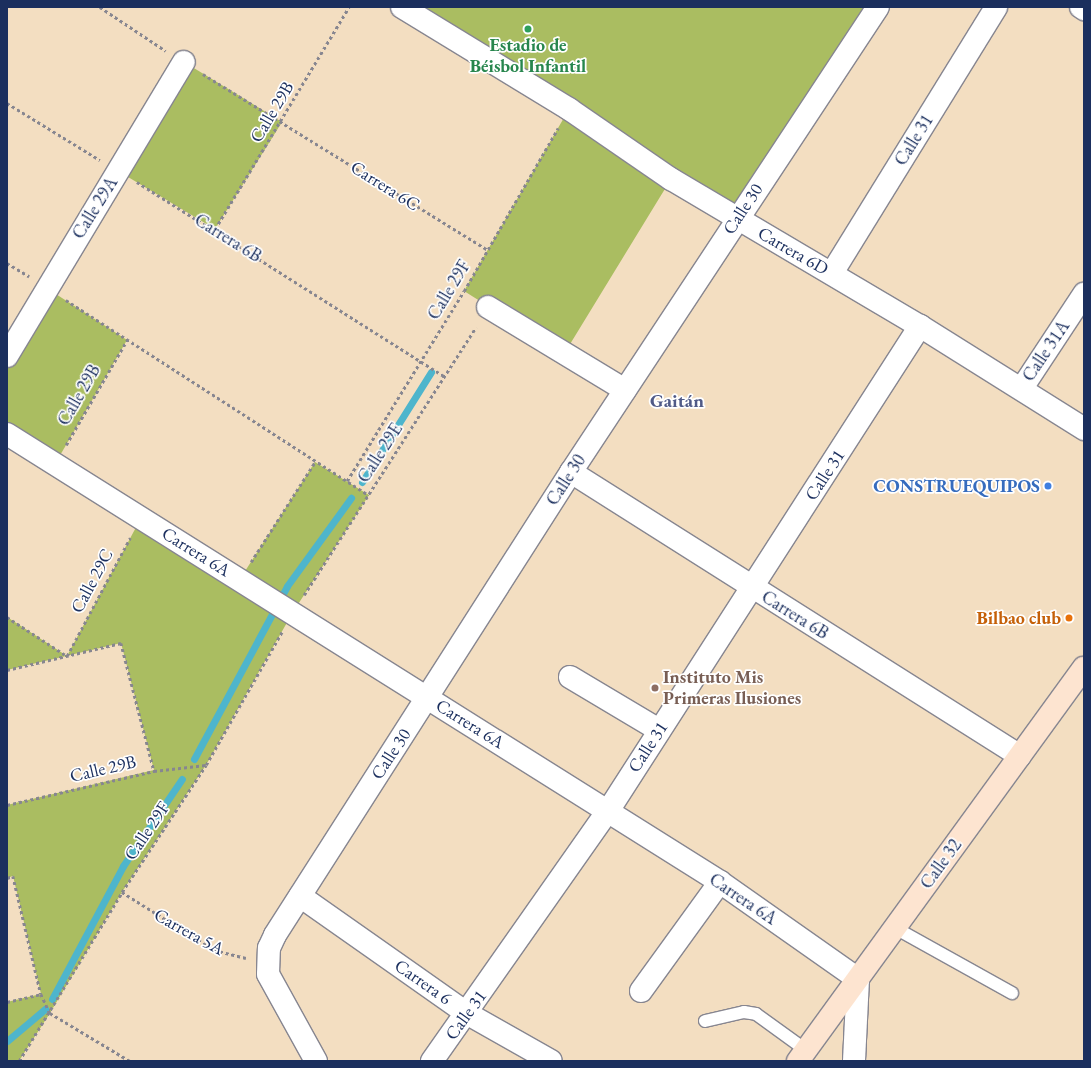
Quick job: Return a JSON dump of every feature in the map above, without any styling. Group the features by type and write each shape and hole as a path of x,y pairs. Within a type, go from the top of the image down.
{"main road":[{"name":"Calle 32","path":"802,1055 1084,668"}],"street":[{"name":"Carrera 6D","path":"402,7 569,109 684,186 920,326 1022,388 1084,429"},
{"name":"Calle 30","path":"268,961 275,935 571,472 737,218 878,7"},
{"name":"Calle 31","path":"832,273 996,7"},
{"name":"Calle 29A","path":"7,356 45,287 184,62"},
{"name":"Calle 31A","path":"1022,388 1084,294"},
{"path":"488,307 625,390"},
{"name":"Calle 31","path":"432,1061 468,1014 608,811 659,730 753,589 920,326"},
{"name":"Carrera 6A","path":"7,434 290,610 720,882 858,979"},
{"name":"Carrera 6B","path":"571,472 753,589 1020,756"},
{"path":"570,676 659,730"},
{"path":"641,990 720,882"},
{"name":"Carrera 6","path":"300,896 468,1014 551,1061"},
{"path":"268,961 273,988 316,1061"},
{"path":"854,1061 858,979"}],"lane":[{"path":"895,928 1012,993"},
{"path":"705,1021 744,1012 756,1014 802,1055"}],"path":[{"name":"Calle 29B","path":"215,229 282,122 349,7"},
{"name":"Carrera 6B","path":"7,102 215,229 446,376"},
{"name":"Calle 29F","path":"347,481 422,361 569,109"},
{"name":"Carrera 6C","path":"282,122 488,250"},
{"path":"7,262 315,462 369,495"},
{"name":"Calle 29E","path":"290,610 369,495 446,376 488,307"},
{"name":"Calle 29B","path":"55,464 127,340"},
{"path":"240,579 315,462"},
{"name":"Calle 29C","path":"66,656 141,518"},
{"name":"Calle 29F","path":"19,1061 50,1013 122,892 206,765 290,610"},
{"path":"7,617 66,656"},
{"path":"7,670 121,643 154,771"},
{"name":"Calle 29B","path":"7,805 154,771 206,765"},
{"path":"7,878 13,876 41,994 50,1013 130,1061"},
{"name":"Carrera 5A","path":"122,892 214,950 268,961"},
{"path":"7,1002 41,994"}],"green space":[{"path":"402,7 878,7 737,218 671,179 564,354 464,291 569,109"},
{"path":"184,62 282,122 215,229 118,171"},
{"path":"45,287 127,340 55,464 7,434 7,356"},
{"path":"315,462 369,495 293,612 206,765 122,892 50,1013 19,1061 7,1061 7,1002 41,994 13,876 7,878 7,805 154,770 121,643 67,656 141,518 240,579"},
{"path":"7,617 67,656 7,670"}],"waterway":[{"path":"362,482 431,372"},
{"path":"194,759 287,586 351,498"},
{"path":"52,999 123,866 182,779"},
{"path":"7,1041 45,1009"}],"place":[{"name":"Estadio de Béisbol Infantil","path":"528,29"},
{"name":"CONSTRUEQUIPOS","path":"1048,486"},
{"name":"Bilbao club","path":"1069,618"},
{"name":"Instituto Mis Primeras Ilusiones","path":"655,688"}],"district":[{"name":"Gaitán","path":"677,401"}]}
